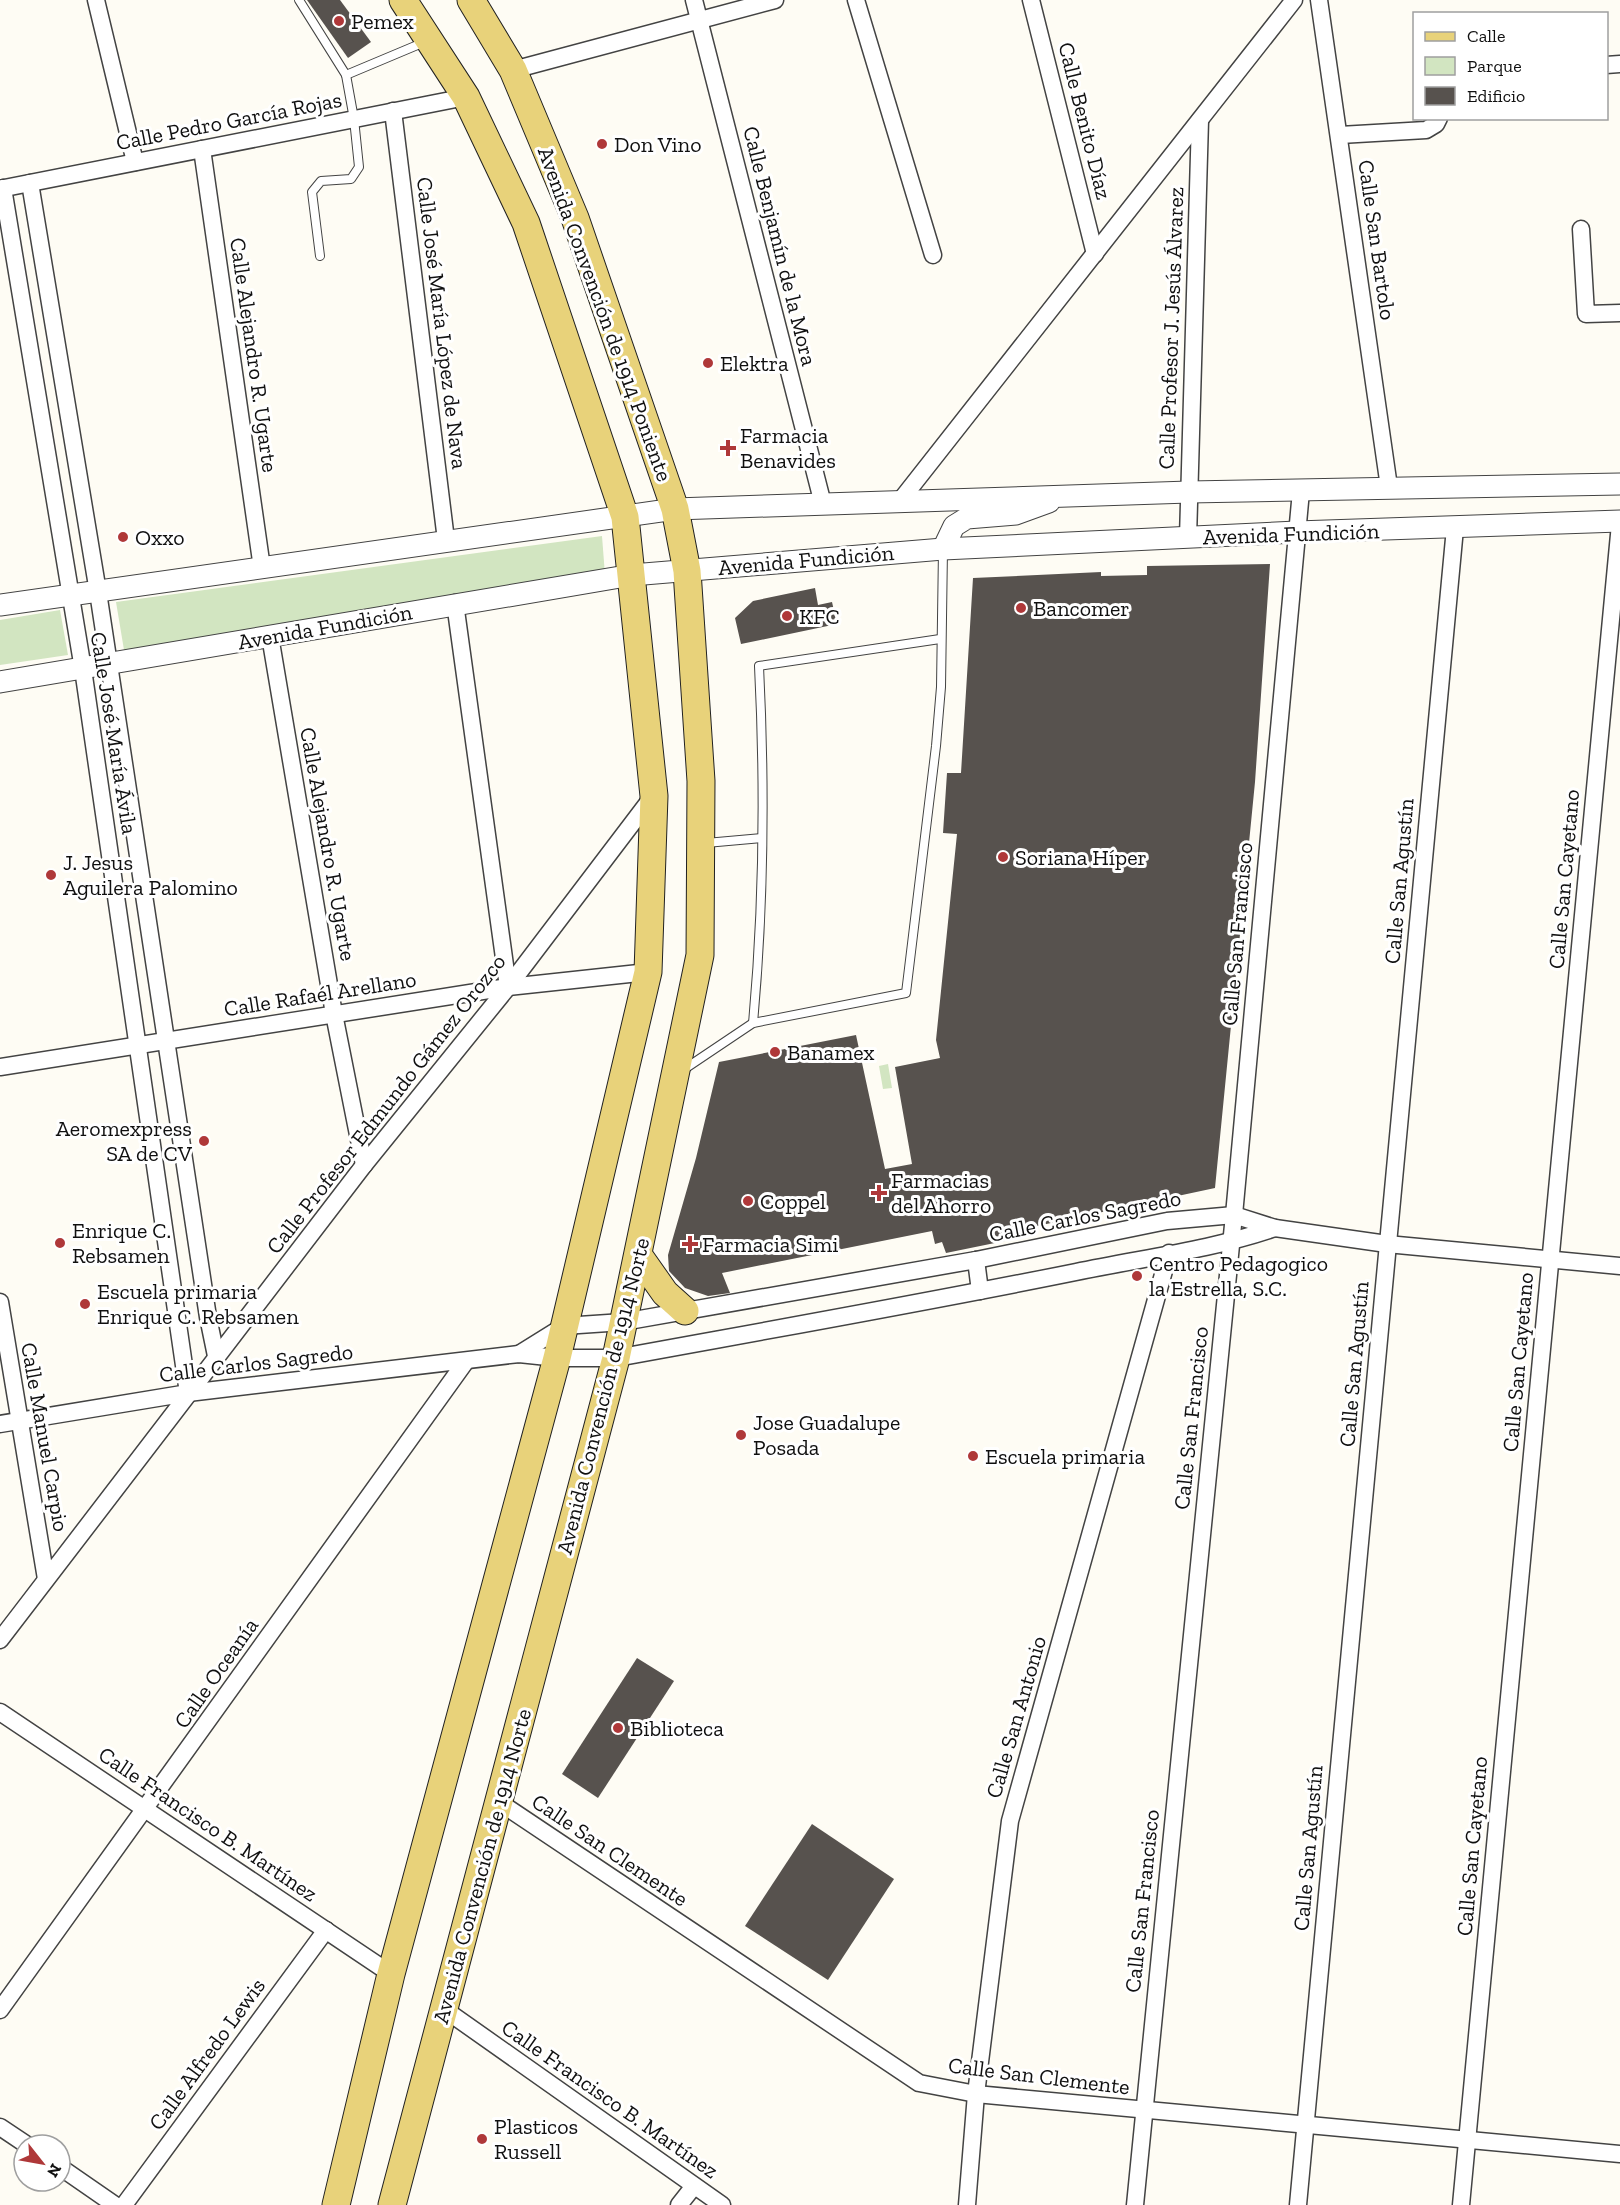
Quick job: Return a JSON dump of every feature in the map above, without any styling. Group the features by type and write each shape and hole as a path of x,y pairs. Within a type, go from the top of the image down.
{"main road":[{"name":"Avenida Convención de 1914 Poniente","path":"403,0 466,97 526,223 625,517 632,575"},
{"name":"Avenida Convención de 1914 Poniente","path":"471,0 513,70 575,218 675,509 687,571"},
{"name":"Avenida Convención de 1914 Norte","path":"392,2205 615,1358 639,1256 700,955 701,781 687,571"},
{"path":"336,2205 391,1974 557,1358 648,972 654,796 632,575"},
{"path":"639,1256 665,1293 685,1311"}],"street":[{"path":"96,0 135,162"},
{"name":"Calle Benjamín de la Mora","path":"694,0 823,504"},
{"path":"513,70 775,0"},
{"path":"856,0 933,255"},
{"name":"Calle Benito Díaz","path":"1031,0 1095,254"},
{"path":"900,501 1294,0"},
{"name":"Calle San Bartolo","path":"1319,0 1389,487"},
{"name":"Calle Pedro García Rojas","path":"1,189 466,97"},
{"name":"Calle José María López de Nava","path":"393,111 446,540"},
{"name":"Calle Profesor J. Jesús Álvarez","path":"1188,538 1200,120"},
{"path":"1340,135 1426,130 1438,120"},
{"name":"Calle Alejandro R. Ugarte","path":"202,149 262,568"},
{"name":"Calle José María Ávila","path":"30,183 98,592 208,1317 216,1356"},
{"name":"Calle José María Ávila","path":"1,189 83,669 139,1045 176,1330 188,1393"},
{"path":"1581,229 1586,314 1620,313"},
{"name":"Avenida Fundición","path":"0,605 675,509 1189,492 1620,484"},
{"name":"Calle San Francisco","path":"1135,2205 1234,1215 1301,491"},
{"path":"943,549 954,526 967,518 1016,514 1041,507 1060,496"},
{"name":"Avenida Fundición","path":"0,682 109,665 455,603 632,575 943,549 1297,532 1620,523"},
{"name":"Calle San Cayetano","path":"1461,2205 1620,523"},
{"name":"Calle San Agustín","path":"1298,2205 1455,528"},
{"path":"455,603 507,987"},
{"name":"Calle Alejandro R. Ugarte","path":"270,636 334,1014 364,1165"},
{"name":"Calle Profesor Edmundo Gámez Orozco","path":"0,1640 364,1165 507,987 654,796"},
{"name":"Calle Rafaél Arellano","path":"0,1067 507,987 648,972"},
{"name":"Calle Carlos Sagredo","path":"519,1354 564,1326 623,1322 976,1260 1167,1221 1234,1215 1275,1228 1388,1244 1620,1266"},
{"name":"Calle Carlos Sagredo","path":"0,1424 188,1393 519,1354 557,1358 615,1358 980,1291 1169,1252 1231,1243 1275,1228"},
{"name":"Calle San Antonio","path":"967,2205 976,2094 1011,1821 1169,1252"},
{"path":"976,1260 980,1291"},
{"name":"Calle Manuel Carpio","path":"0,1302 46,1579"},
{"name":"Calle Oceanía","path":"0,2010 146,1810 466,1361"},
{"name":"Calle Francisco B. Martínez","path":"0,1712 391,1974"},
{"name":"Calle San Clemente","path":"499,1802 919,2083 976,2094 1620,2154"},
{"name":"Calle Alfredo Lewis","path":"124,2205 326,1930"},
{"name":"Calle Francisco B. Martínez","path":"444,2009 722,2205"},
{"path":"72,2176 115,2205"},
{"path":"679,2205 694,2186"}],"lane":[{"path":"299,0 346,75 359,167 351,179 321,181 312,192 320,256"},
{"path":"346,75 430,40"},
{"path":"676,1075 753,1023 906,993 941,687 943,549"},
{"path":"753,1023 759,961 764,777 759,666 940,639"},
{"path":"701,843 762,838"}],"green space":[{"path":"602,536 605,575 124,650 116,602"},
{"path":"60,610 68,655 0,665 0,620"},
{"path":"888,1064 892,1088 883,1089 879,1066"}],"building":[{"name":"Pemex","path":"307,0 340,0 371,42 348,58"},
{"path":"1270,564 1255,782 1215,1188 1023,1229 1024,1237 946,1253 942,1242 935,1244 932,1231 722,1273 730,1293 708,1296 685,1288 669,1271 668,1255 696,1158 719,1062 856,1035 885,1169 912,1164 895,1067 940,1058 936,1040 957,834 943,833 947,773 961,773 973,578 1101,572 1101,576 1147,575 1147,566"},
{"name":"KFC","path":"815,588 818,605 832,602 837,624 741,644 735,618 753,601"},
{"name":"Biblioteca","path":"637,1658 674,1681 598,1798 562,1774"},
{"path":"812,1824 894,1879 828,1980 745,1926"}],"place":[{"name":"Pemex","path":"339,21"},
{"name":"Don Vino","path":"602,144"},
{"name":"Elektra","path":"708,363"},
{"name":"Farmacia Benavides","path":"728,448"},
{"name":"Oxxo","path":"123,537"},
{"name":"Bancomer","path":"1021,608"},
{"name":"KFC","path":"787,616"},
{"name":"Soriana Híper","path":"1003,857"},
{"name":"J. Jesus Aguilera Palomino","path":"51,875"},
{"name":"Banamex","path":"775,1052"},
{"name":"Aeromexpress SA de CV","path":"204,1141"},
{"name":"Farmacias del Ahorro","path":"879,1193"},
{"name":"Coppel","path":"748,1201"},
{"name":"Enrique C. Rebsamen","path":"60,1243"},
{"name":"Farmacia Simi","path":"690,1244"},
{"name":"Centro Pedagogico la Estrella, S.C.","path":"1137,1276"},
{"name":"Escuela primaria Enrique C. Rebsamen","path":"85,1304"},
{"name":"Jose Guadalupe Posada","path":"741,1435"},
{"name":"Escuela primaria","path":"973,1456"},
{"name":"Biblioteca","path":"618,1728"},
{"name":"Plasticos Russell","path":"482,2139"}]}
